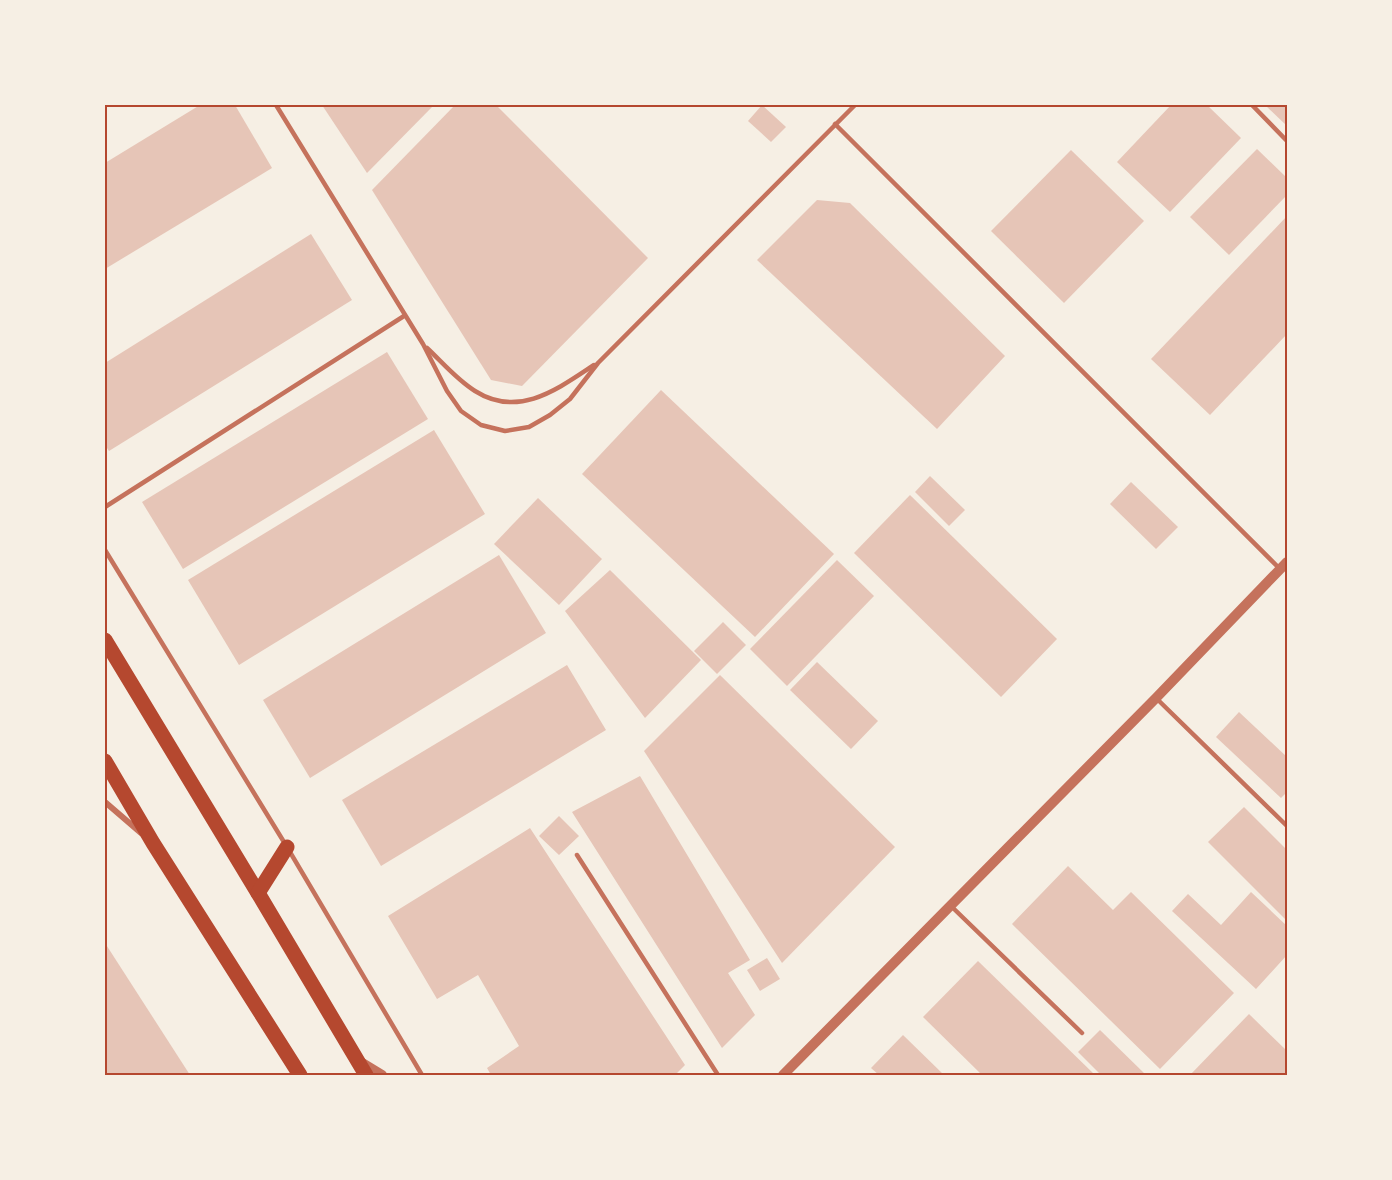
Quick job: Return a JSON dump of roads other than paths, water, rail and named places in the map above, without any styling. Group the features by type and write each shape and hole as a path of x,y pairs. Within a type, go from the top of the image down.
{"main road":[{"path":"105,640 366,1075"},
{"path":"105,761 153,843 300,1075"},
{"path":"258,893 287,847"}],"street":[{"path":"783,1075 1156,698 1284,565"},
{"path":"105,802 153,843"},
{"path":"355,1058 382,1075"}],"lane":[{"path":"276,105 423,344 447,391 461,411 481,425 505,430 529,427 550,415 570,399 598,363 855,105"},
{"path":"1252,105 1287,141"},
{"path":"835,124 1284,565"},
{"path":"105,507 404,316"},
{"path":"423,344 476,392 502,401 529,401 554,391 598,363"},
{"path":"105,550 287,847 422,1075"},
{"path":"1156,698 1287,826"},
{"path":"577,855 718,1075"},
{"path":"950,905 1082,1033"}]}
